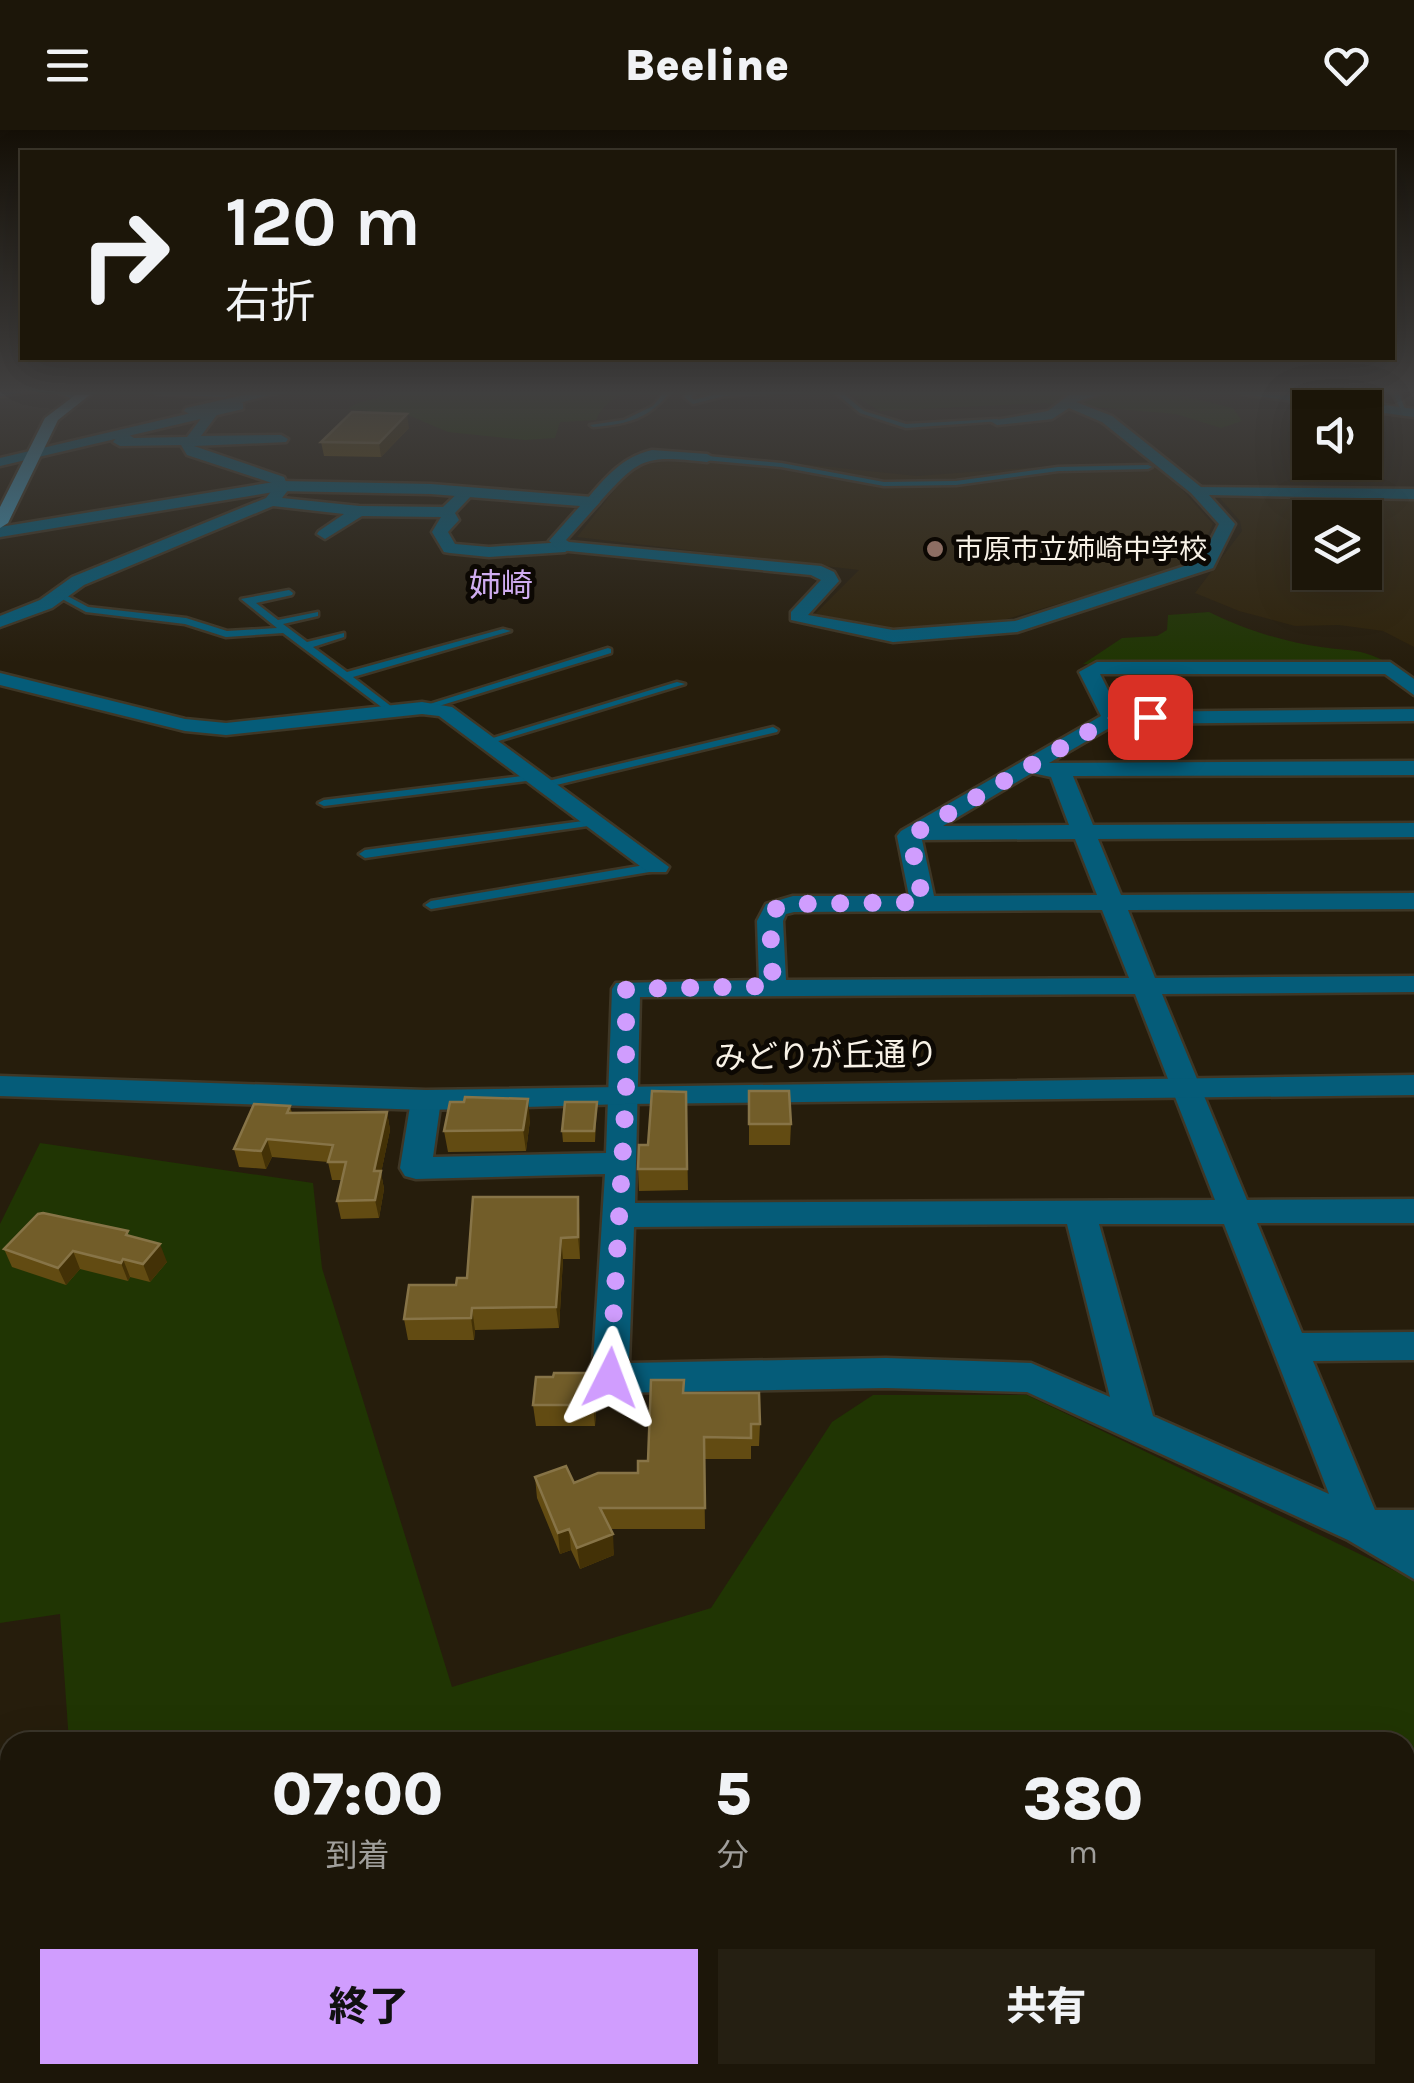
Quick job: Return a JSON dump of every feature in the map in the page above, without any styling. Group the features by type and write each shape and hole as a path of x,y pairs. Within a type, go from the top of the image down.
{"main road":[{"path":"0,523 21,481"}],"street":[{"path":"276,494 279,481"},
{"path":"565,547 557,541 611,481"},
{"path":"447,512 452,520 440,532 450,548 489,552 565,547 815,570 830,581 797,616 893,636 1017,626 1207,564 1227,524 1185,481"},
{"path":"1196,490 1414,494"},
{"path":"0,622 23,616 78,581 276,494 359,511 447,512 468,491"},
{"path":"0,532 276,494 468,491 592,502"},
{"path":"324,534 359,511"},
{"path":"1112,718 1089,672 1097,668 1390,668 1414,689"},
{"path":"0,679 185,725 226,730 422,708 445,712 657,867"},
{"path":"923,902 910,836 1112,718 1414,716"},
{"path":"1018,770 1414,768"},
{"path":"1059,770 1362,1528"},
{"path":"915,832 1414,830"},
{"path":"773,986 770,921 775,909 793,904 1414,901"},
{"path":"1414,984 626,989 626,1094 610,1378 886,1373 1031,1378 1362,1528 1414,1561"},
{"name":"みどりが丘通り","path":"0,1086 426,1100 1414,1085"},
{"path":"426,1100 416,1168 427,1171 622,1163"},
{"path":"620,1215 1414,1210"},
{"path":"1080,1213 1138,1428"},
{"path":"1289,1347 1414,1346"},
{"path":"1362,1528 1414,1528"}],"lane":[{"path":"868,481 970,481"},
{"path":"289,592 247,601 392,712"},
{"path":"59,595 86,610 186,621 226,634 280,626 316,614"},
{"path":"345,676 506,631"},
{"path":"305,646 340,635"},
{"path":"422,708 608,651"},
{"path":"488,742 680,684"},
{"path":"324,803 543,781 774,730"},
{"path":"365,854 598,822"},
{"path":"431,904 657,867"}],"shaded area":[{"name":"市原市立姉崎中学校","path":"621,481 1174,481 1213,524 1196,559 1187,566 993,623 902,630 814,615 859,570 577,537"},
{"path":"1218,496 1414,499 1414,647 1383,631 1339,625 1295,626 1239,611 1195,593 1242,531 1240,521"}],"green space":[{"path":"1209,612 1278,638 1362,652 1389,663 1083,664 1122,638 1157,636 1167,630 1168,615"},
{"path":"40,1143 313,1183 322,1268 452,1687 711,1608 832,1422 873,1395 1027,1395 1414,1580 1414,1732 68,1732 60,1614 0,1623 0,1224"}],"building":[{"path":"652,1091 686,1092 687,1169 638,1169 639,1145 648,1145"},
{"path":"749,1091 789,1091 791,1124 749,1124"},
{"path":"465,1097 528,1099 523,1130 444,1131 450,1102 464,1102"},
{"path":"565,1102 597,1102 594,1131 562,1131"},
{"path":"254,1104 290,1106 287,1113 387,1112 374,1171 381,1171 375,1200 337,1201 346,1162 328,1162 333,1145 267,1139 261,1151 234,1149"},
{"path":"473,1197 578,1197 578,1237 561,1238 556,1307 472,1308 471,1318 404,1319 409,1285 456,1285 457,1278 467,1278"},
{"path":"43,1213 128,1231 126,1235 160,1244 143,1264 123,1259 121,1263 73,1251 58,1268 4,1249"},
{"path":"554,1373 595,1373 593,1405 533,1405 536,1377 553,1377"},
{"path":"651,1380 684,1380 683,1393 759,1393 760,1424 751,1424 751,1438 704,1437 705,1508 600,1508 613,1534 577,1548 569,1529 558,1533 535,1477 566,1466 574,1483 598,1473 638,1473 638,1461 648,1461"}],"place":[{"name":"市原市立姉崎中学校","path":"935,549"}],"district":[{"name":"姉崎","path":"501,585"}],"route":[{"path":"610,1378 626,1094 626,989 773,986 770,921 775,909 793,904 923,902 910,836 1112,718 1150,717"}]}
